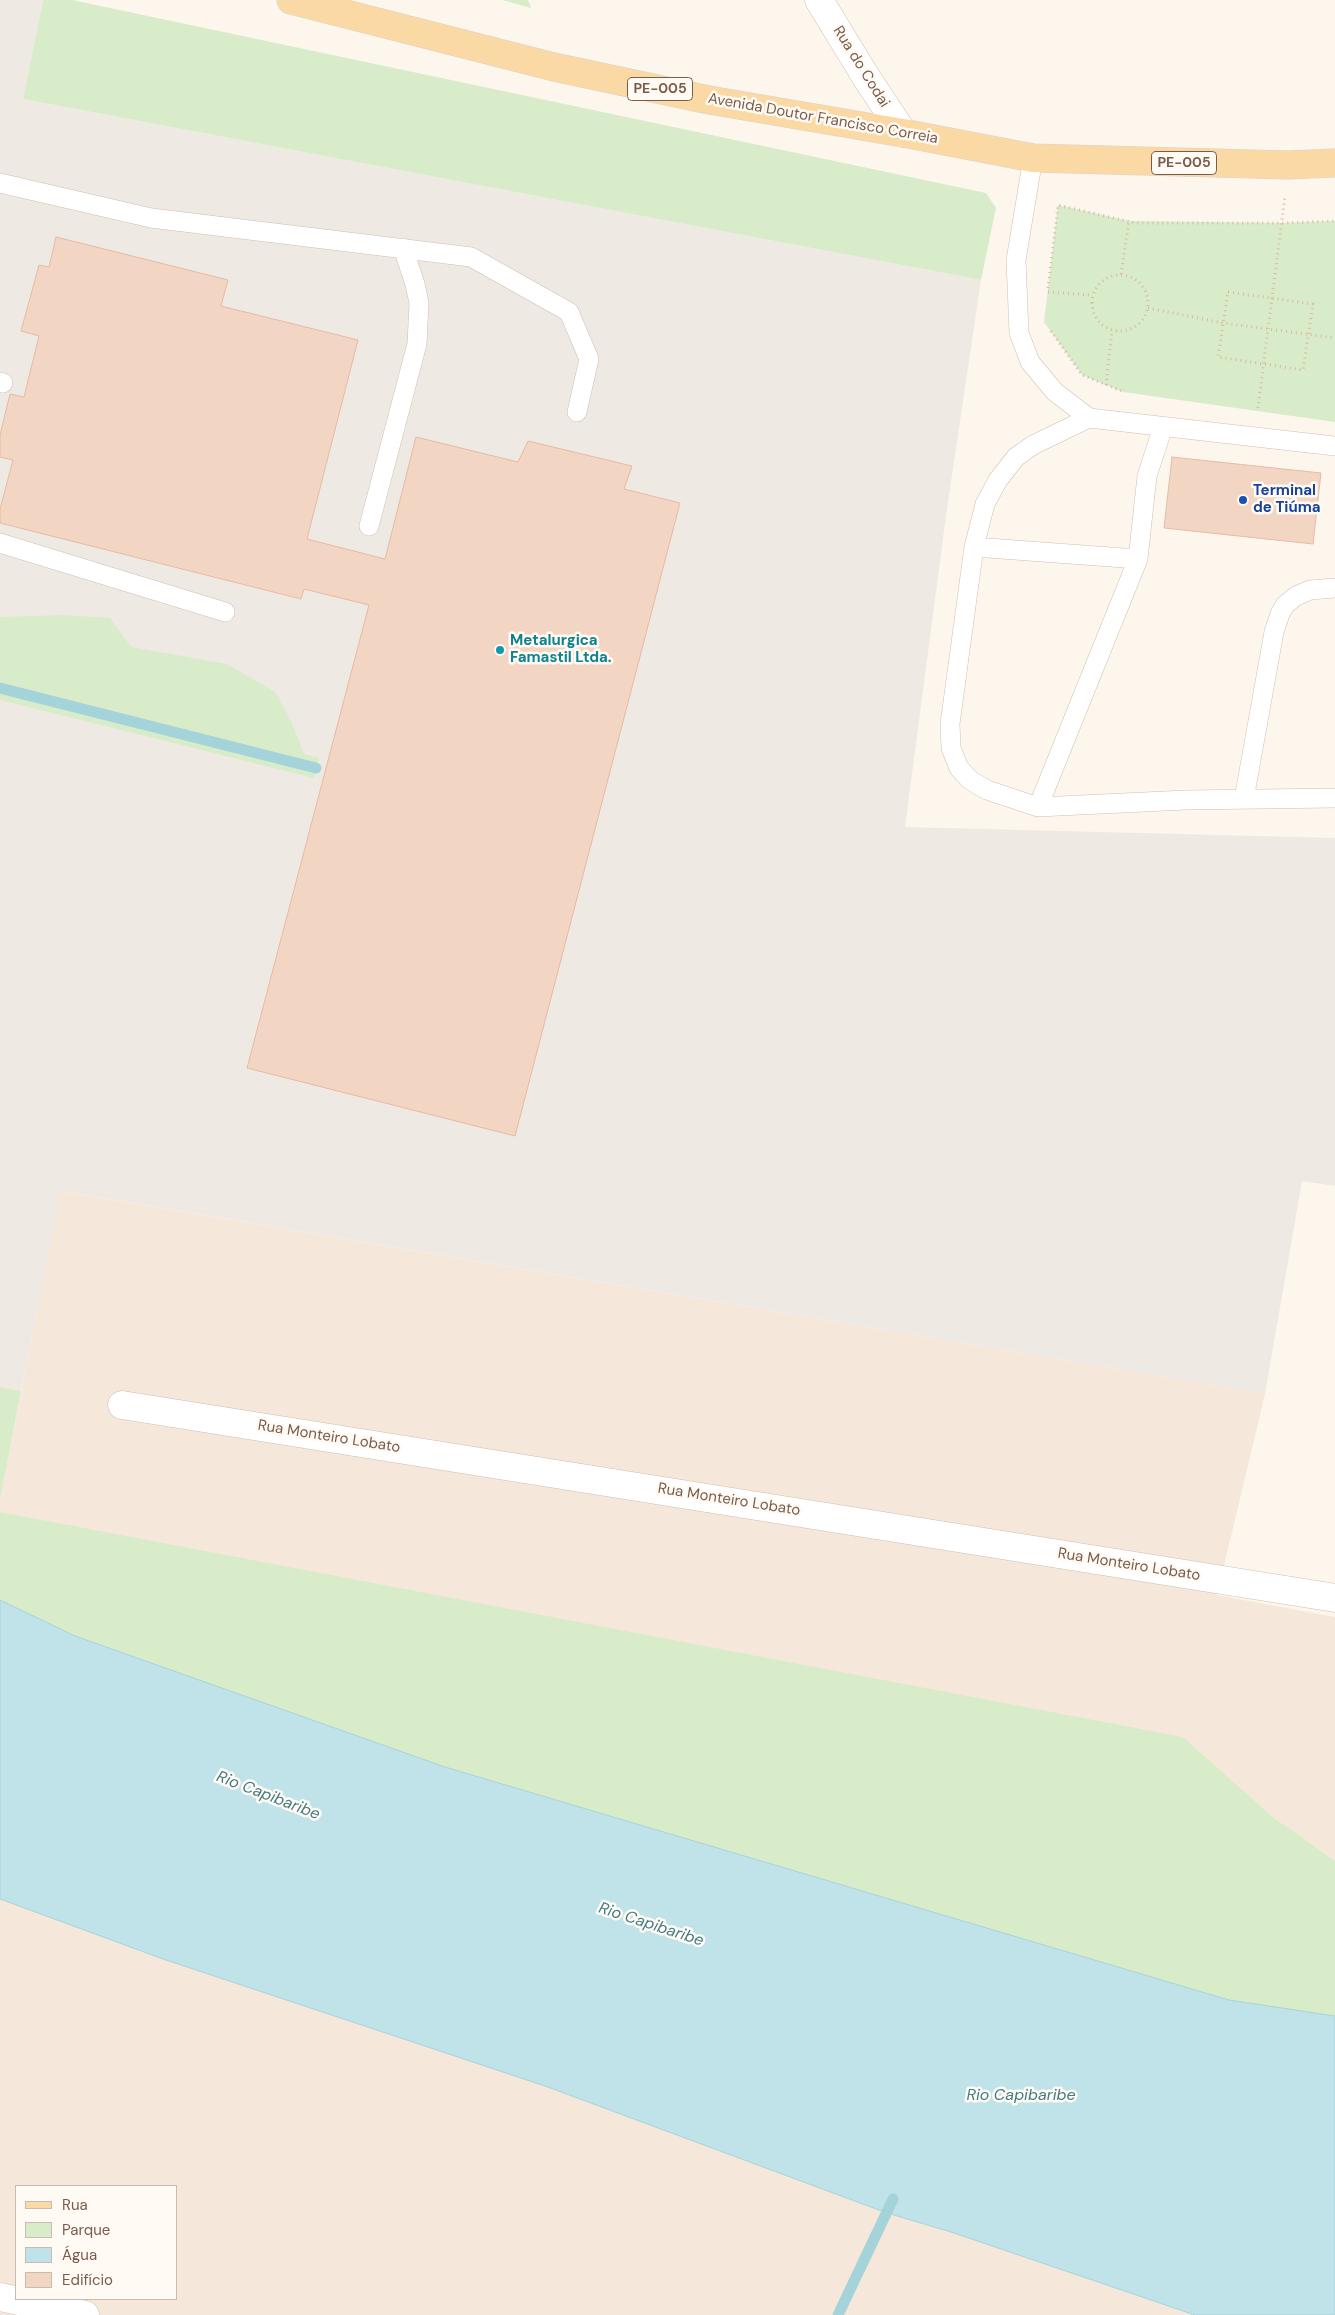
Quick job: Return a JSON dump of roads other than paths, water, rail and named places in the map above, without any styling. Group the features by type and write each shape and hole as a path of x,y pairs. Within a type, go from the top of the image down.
{"main road":[{"name":"Avenida Doutor Francisco Correia","path":"291,0 554,67 709,100 903,132 1034,158 1288,165 1335,163"}],"street":[{"name":"Rua do Codai","path":"819,0 866,77 903,132"},
{"name":"Rua Monteiro Lobato","path":"122,1405 1335,1598"},
{"path":"0,2297 85,2315"}],"lane":[{"path":"1034,158 1016,260 1019,333 1030,362 1055,392 1089,418 1335,446"},
{"path":"0,182 151,218 471,258 569,312 589,359 577,412"},
{"path":"370,526 417,344 419,303 416,284 403,248"},
{"path":"1089,418 1033,445 1016,457 998,480 985,504 974,547 950,724 951,748 959,768 970,780 986,790 1038,806 1335,798"},
{"path":"1038,806 1138,559 1147,476 1164,426"},
{"path":"0,542 225,612"},
{"path":"974,547 1138,559"},
{"path":"1244,799 1274,632 1280,614 1285,605 1296,596 1310,590 1335,584"}],"water":[{"name":"Rio Capibaribe","path":"0,1600 75,1636 445,1767 1229,2000 1335,2016 1335,2315 1195,2315 951,2232 887,2213 545,2086 163,1959 0,1899"}],"waterway":[{"path":"0,688 316,768"},
{"path":"838,2315 893,2199"}],"place":[{"name":"Terminal de Tiúma","path":"1243,500"},
{"name":"Metalurgica Famastil Ltda.","path":"500,650"}]}
